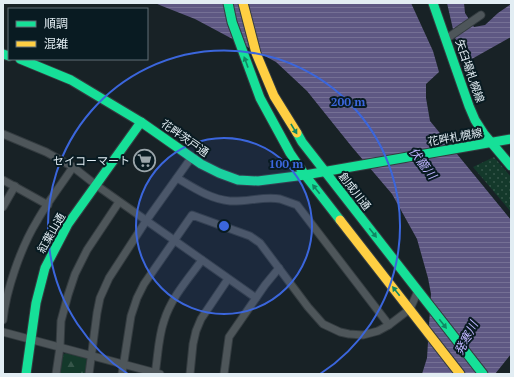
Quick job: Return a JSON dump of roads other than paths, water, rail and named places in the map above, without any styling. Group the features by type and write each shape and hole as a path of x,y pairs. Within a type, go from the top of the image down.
{"main road":[{"path":"228,3 232,22 260,98 290,153 305,175 460,374"},
{"name":"創成川通","path":"243,3 256,53 274,96 302,142 482,374"},
{"name":"矢臼場札幌線","path":"433,3 449,37 469,106 475,120 491,143 511,166"},
{"name":"花畔茨戸通","path":"22,60 71,80 141,122 201,164 238,180 258,181 324,172 352,166"},
{"name":"紅葉山通","path":"26,374 36,303 45,268 68,224 141,122"},
{"name":"花畔札幌線","path":"352,166 511,139"}],"street":[{"path":"449,37 478,18"},
{"path":"3,134 46,152 73,167 119,202 256,298"},
{"path":"89,374 100,298 109,278 146,221 191,158"},
{"path":"3,320 9,291 25,245 37,221 73,167"},
{"path":"177,178 213,197 230,201 279,199 297,205 389,325"},
{"path":"3,180 48,205"},
{"path":"3,207 15,186"},
{"path":"56,374 60,347 61,321 75,274 87,250 119,202"},
{"path":"122,374 131,316 137,298 144,284 192,215 250,236 260,242 308,307 323,324 340,332 363,335 378,331 389,325 410,309 419,292"},
{"path":"3,332 157,374 161,332 164,321 170,306 202,260"},
{"path":"224,374 229,337 265,285 279,268"},
{"path":"190,374 196,331 200,319 228,279"}],"water":[{"path":"155,3 411,3 433,51 439,72 426,84 426,98 430,121 511,220 511,354 495,374 422,374 427,358 431,294 417,239 392,194 307,91 276,62 195,19"},
{"path":"447,3 464,3 465,13 474,27 485,25 511,4 511,37 470,60 465,58 455,38"}],"place":[{"name":"セイコーマート","path":"145,161"}],"water label":[{"name":"伏籠川","path":"423,163"},
{"name":"発寒川","path":"466,338"}]}
